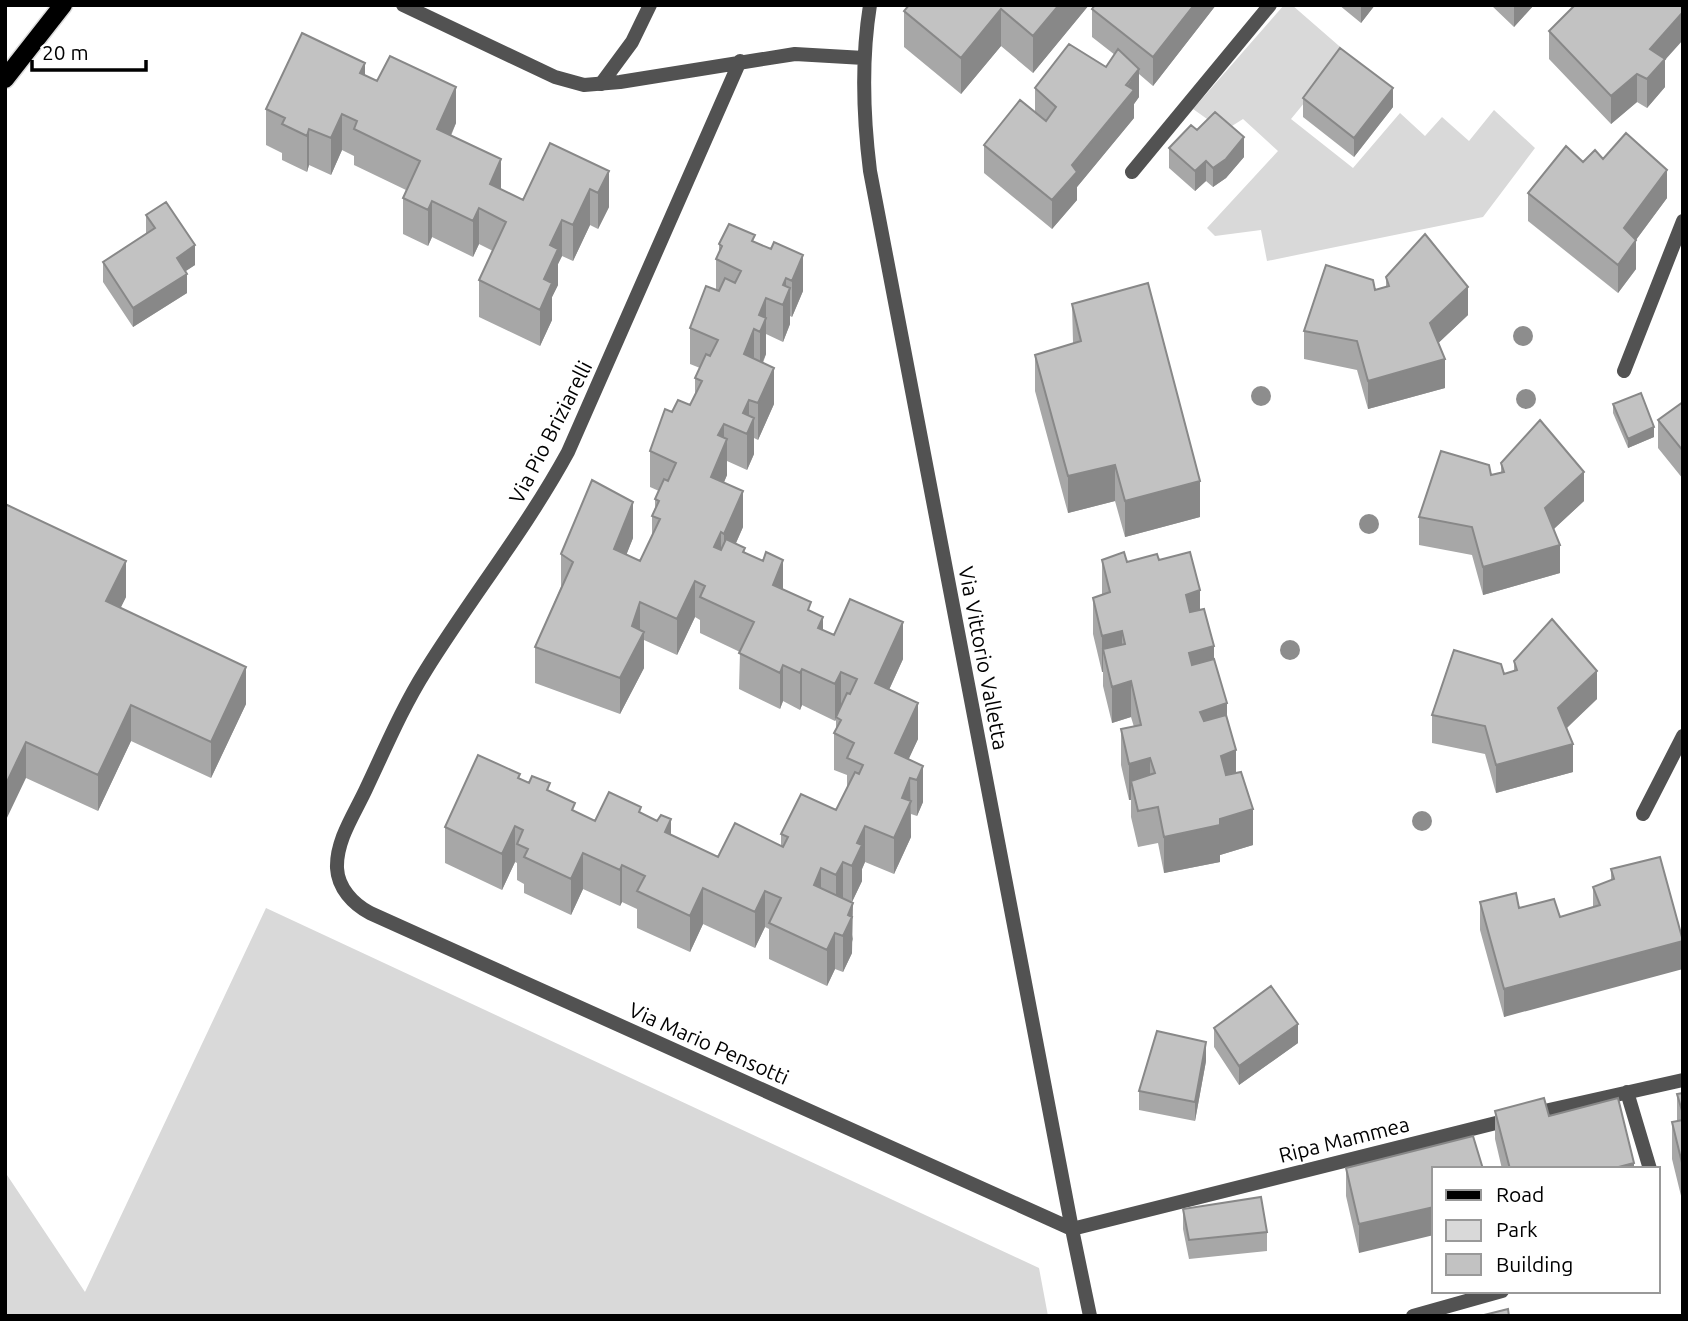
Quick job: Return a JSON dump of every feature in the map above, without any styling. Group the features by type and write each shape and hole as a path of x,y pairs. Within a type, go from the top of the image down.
{"main road":[{"path":"5,79 63,5"}],"street":[{"path":"403,5 555,77 584,85 795,54 864,58"},
{"path":"601,84 632,42 650,5"},
{"name":"Via Vittorio Valletta","path":"870,5 864,58 863,104 870,172 1090,1316"},
{"path":"1132,172 1270,5"},
{"name":"Via Pio Briziarelli","path":"340,880 337,870 340,846 399,720 425,671 522,531 564,460 740,61"},
{"path":"1624,371 1683,221"},
{"path":"1643,814 1683,736"},
{"name":"Via Mario Pensotti","path":"340,880 353,901 370,913 1072,1229"},
{"name":"Ripa Mammea","path":"1072,1229 1627,1091 1683,1080"},
{"path":"1627,1091 1649,1167"},
{"path":"1413,1316 1495,1293"}],"green space":[{"path":"1284,5 1292,5 1346,52 1291,119 1353,168 1400,113 1425,136 1442,117 1469,141 1494,110 1535,148 1483,217 1267,261 1261,230 1215,236 1207,228 1278,151 1243,119 1224,131 1193,109"},
{"path":"266,908 1039,1268 1048,1316 5,1316 5,1172 85,1292"}],"building":[{"path":"909,5 1059,5 1033,36 1001,9 961,58 904,11"},
{"path":"1095,5 1194,5 1153,57 1092,9"},
{"path":"1575,5 1683,5 1683,12 1650,49 1665,59 1647,79 1637,74 1611,96 1549,31"},
{"path":"302,33 365,63 360,73 377,81 390,56 456,87 437,129 501,159 490,184 523,200 550,143 609,171 598,193 590,189 573,225 562,220 550,245 558,249 544,279 552,283 540,310 479,280 506,222 479,208 473,221 432,201 428,210 403,198 420,161 354,129 357,121 342,114 331,138 309,129 307,136 282,124 285,118 266,109"},
{"path":"1069,44 1106,67 1118,49 1139,69 1126,85 1134,90 1072,165 1077,172 1052,200 984,145 1020,100 1046,121 1056,107 1035,88"},
{"path":"1340,48 1393,88 1354,138 1303,98"},
{"path":"1215,112 1244,137 1226,159 1213,168 1206,161 1195,171 1169,148 1191,125 1197,130"},
{"path":"1626,133 1667,170 1624,228 1636,240 1618,265 1528,193 1566,146 1583,162 1595,150 1603,159"},
{"path":"166,202 195,245 177,258 187,274 133,308 103,262 155,228 146,215"},
{"path":"729,224 755,235 752,241 771,249 774,242 803,255 792,281 786,278 783,285 790,288 783,305 766,298 759,315 766,318 760,332 754,329 744,354 774,368 758,403 749,400 743,413 754,418 747,434 724,424 718,435 727,439 711,477 743,491 724,534 721,532 714,547 721,550 726,539 745,548 743,552 763,561 766,552 783,560 773,585 811,602 808,610 823,617 818,628 834,635 850,599 903,622 875,683 918,703 895,753 923,766 917,780 910,778 902,798 911,801 894,838 865,826 857,843 862,845 852,866 843,862 836,875 821,868 814,885 853,903 848,915 852,917 843,936 835,933 827,950 769,923 781,898 765,891 755,912 703,888 690,916 637,891 645,876 622,865 620,870 583,853 571,879 524,857 528,849 517,844 523,830 515,826 502,854 445,827 478,755 520,774 518,778 529,783 532,776 550,783 547,790 575,803 572,810 595,821 609,792 641,807 639,812 657,821 661,815 671,819 665,832 718,857 735,823 783,847 788,837 781,834 801,794 836,810 855,772 859,774 863,765 847,758 854,743 834,733 841,720 836,717 857,679 841,672 835,684 802,669 800,673 783,665 780,673 739,653 754,622 700,597 705,586 695,581 677,619 640,602 632,626 644,632 620,678 535,647 573,562 561,554 592,480 633,502 614,549 640,561 660,519 652,516 659,501 655,499 664,479 668,481 676,463 650,451 665,409 672,412 678,400 690,405 702,381 695,378 706,354 710,356 718,340 690,328 706,286 719,291 725,278 735,283 741,271 716,259 722,246 719,244"},
{"path":"1425,234 1468,287 1430,323 1445,359 1368,381 1357,341 1304,331 1326,265 1373,280 1375,290 1389,286 1386,277"},
{"path":"1148,283 1200,481 1125,501 1115,465 1068,476 1035,355 1081,341 1072,304"},
{"path":"1641,393 1654,427 1628,439 1613,404"},
{"path":"1683,402 1683,451 1658,420"},
{"path":"1540,420 1584,472 1545,508 1560,545 1483,567 1472,527 1419,517 1441,451 1489,465 1491,475 1504,472 1501,463"},
{"path":"5,504 126,561 106,601 246,667 211,742 131,705 98,775 26,742 5,786"},
{"path":"1124,552 1127,562 1157,554 1159,560 1190,552 1200,590 1186,595 1190,612 1204,609 1214,646 1189,653 1192,665 1214,659 1227,703 1200,712 1204,721 1226,715 1236,750 1221,756 1226,775 1241,772 1253,809 1220,819 1220,825 1164,837 1158,807 1138,811 1131,781 1155,773 1150,758 1129,764 1121,729 1141,725 1131,681 1112,687 1103,649 1125,644 1122,631 1102,636 1093,598 1110,592 1102,560"},
{"path":"1552,619 1597,671 1558,708 1573,744 1496,765 1485,726 1432,715 1454,650 1501,664 1504,674 1517,670 1514,661"},
{"path":"1660,857 1683,941 1504,989 1480,902 1516,893 1519,908 1554,899 1560,917 1600,905 1593,887 1614,879 1611,869"},
{"path":"1271,986 1298,1024 1239,1066 1214,1028"},
{"path":"1157,1031 1206,1042 1195,1102 1139,1091"},
{"path":"1683,1093 1683,1114 1677,1094"},
{"path":"1544,1098 1549,1116 1618,1098 1634,1163 1619,1167 1509,1167 1495,1111"},
{"path":"1683,1120 1683,1167 1672,1122"},
{"path":"1473,1136 1482,1167 1432,1167 1432,1207 1359,1224 1346,1168"},
{"path":"1261,1197 1267,1232 1189,1240 1183,1209"},
{"path":"1508,1309 1509,1316 1480,1316"}]}
